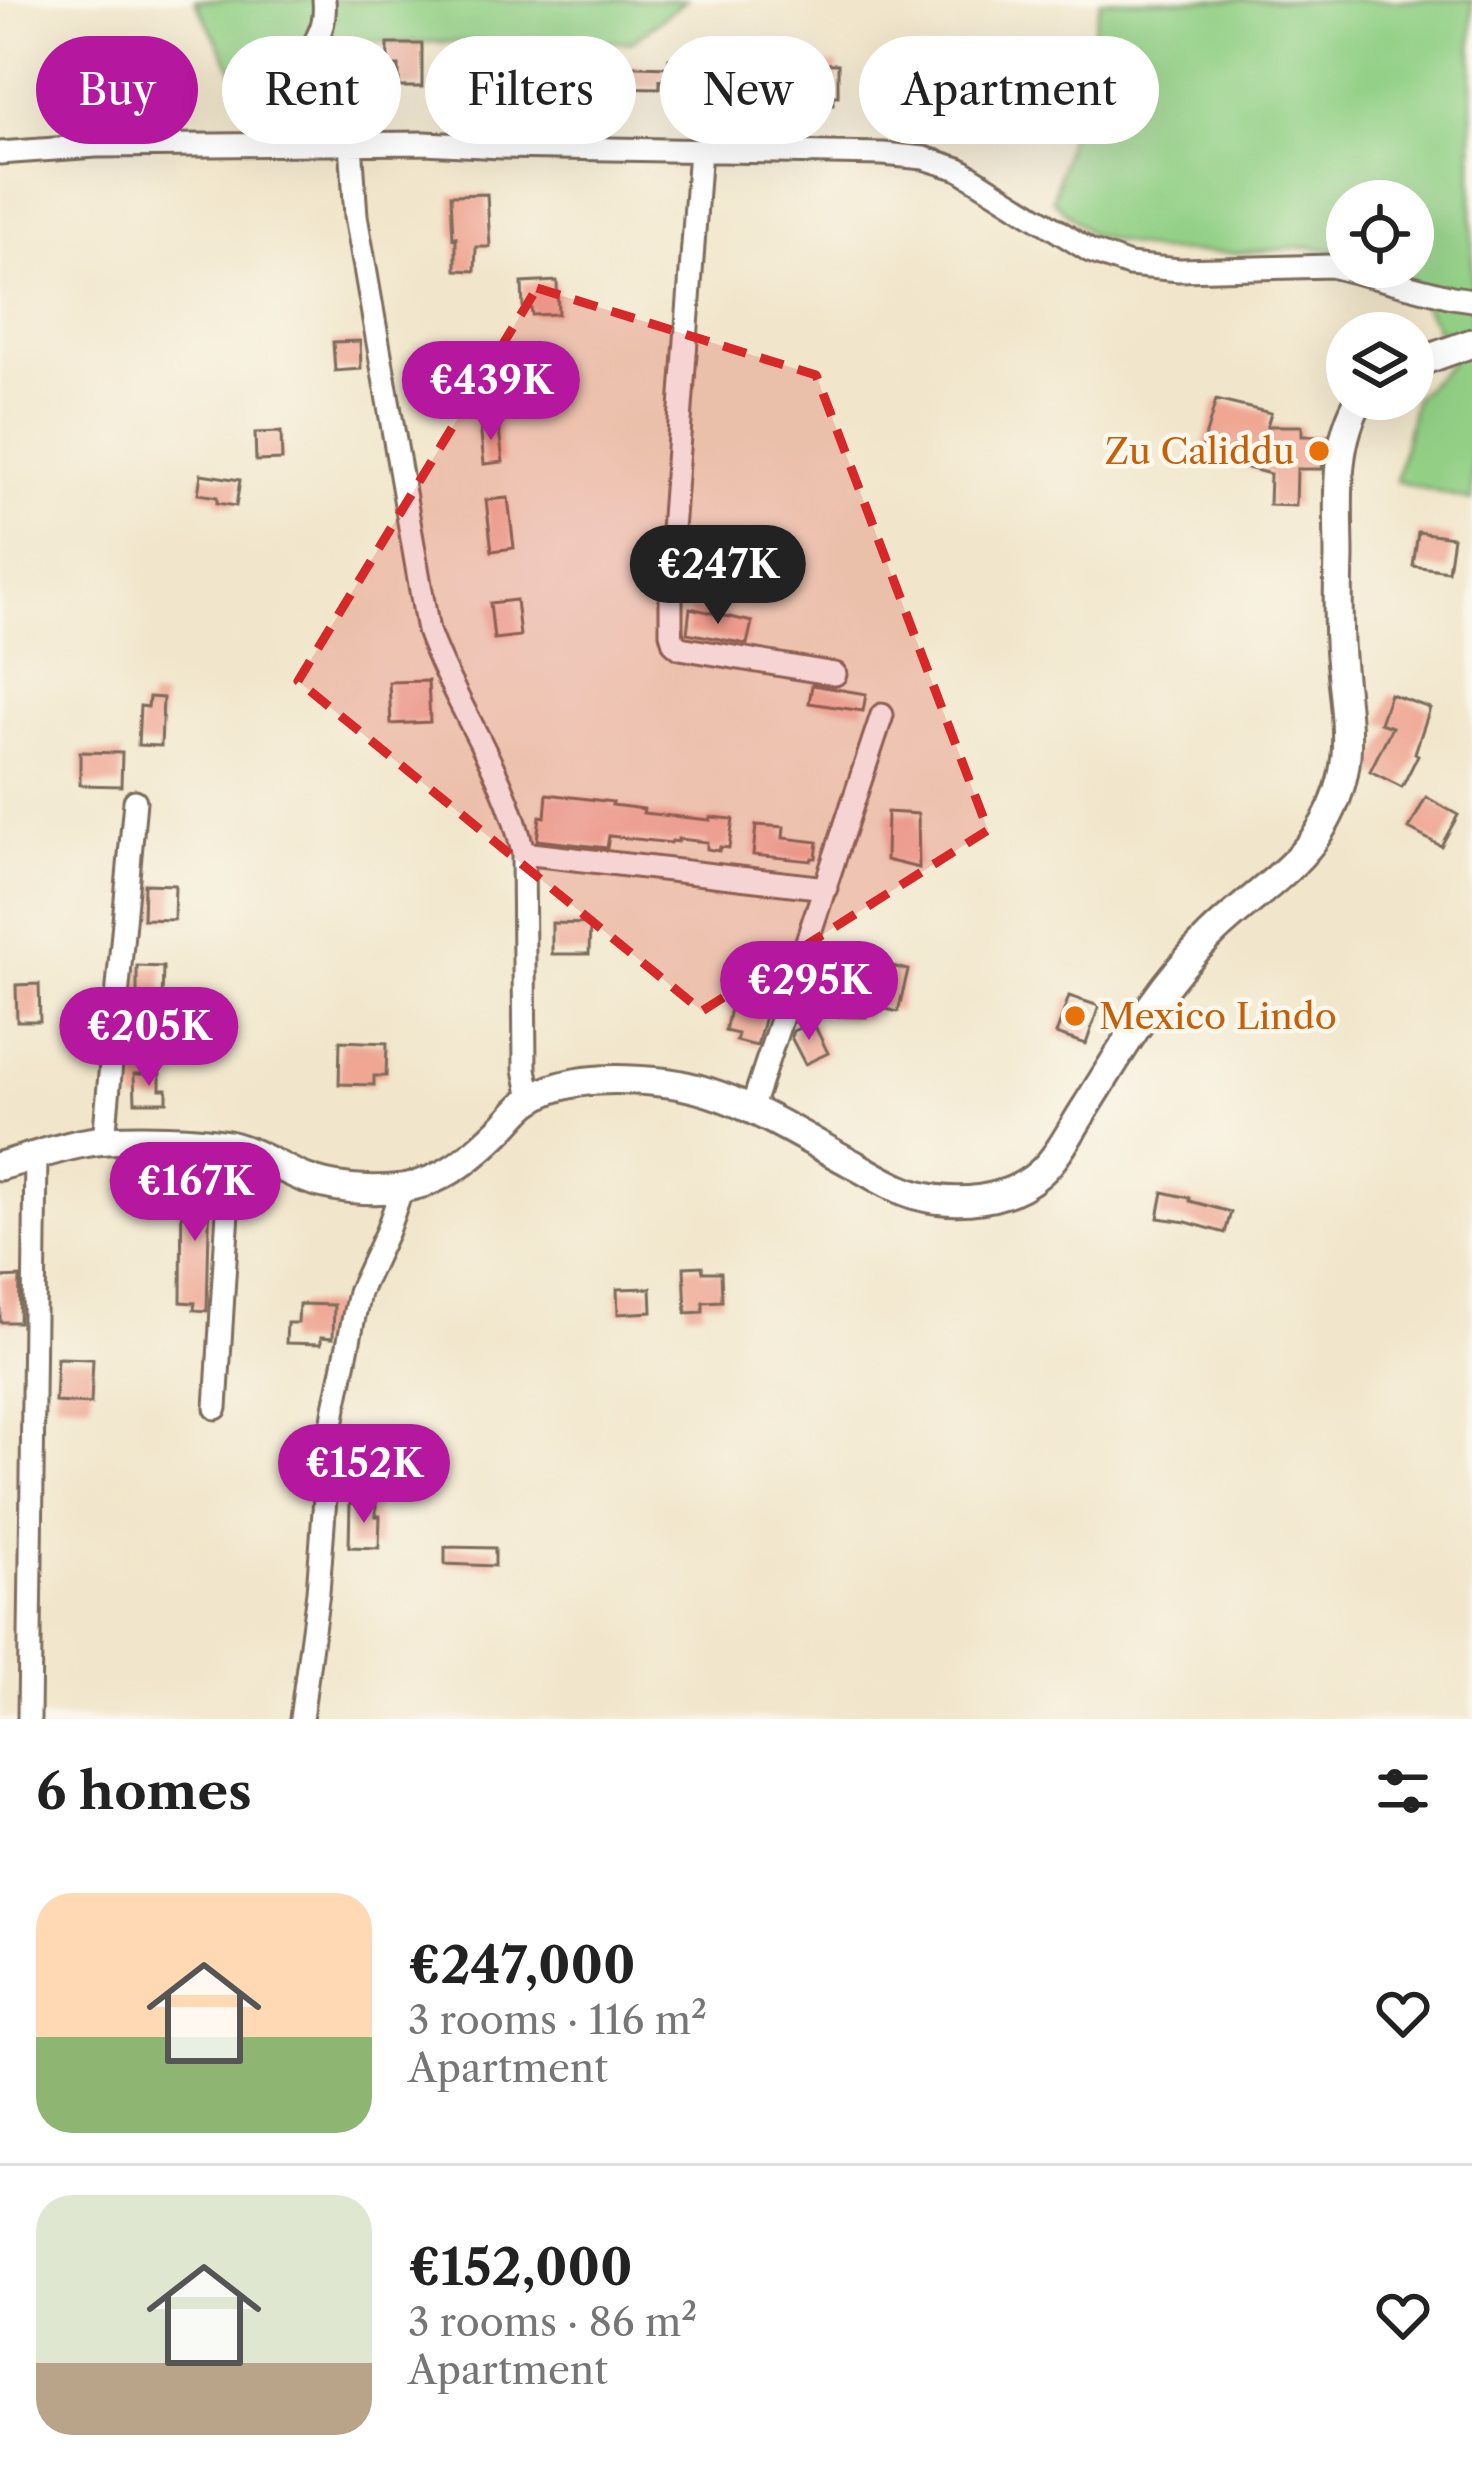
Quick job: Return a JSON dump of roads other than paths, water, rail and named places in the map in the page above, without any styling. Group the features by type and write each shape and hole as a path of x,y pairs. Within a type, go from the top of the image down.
{"main road":[{"path":"1434,357 1472,343"},
{"path":"0,1166 104,1140 203,1142 232,1146 307,1179 360,1188 402,1188 458,1167 531,1099 564,1085 648,1081 701,1089 751,1110 914,1195 956,1202 1011,1191 1041,1173 1166,986 1208,937 1297,861 1321,829 1340,789 1348,762 1348,735 1339,654 1339,462 1352,420"}],"street":[{"path":"318,36 325,26 324,0"},
{"path":"0,153 240,144"},
{"path":"351,144 356,217 428,631 505,797 523,853 525,1069 531,1099"},
{"path":"401,144 846,152 924,158 959,169 1090,250 1130,265 1179,270 1331,266 1472,300"},
{"path":"700,150 671,544 671,633 680,647 836,674"},
{"path":"751,1110 882,715"},
{"path":"104,1140 135,801"},
{"path":"523,853 826,888"},
{"path":"216,1408 232,1146"},
{"path":"29,1719 36,1156"},
{"path":"302,1719 318,1592 328,1444 359,1292 402,1188"}],"place":[{"name":"Zu Caliddu","path":"1319,451"},
{"name":"Mexico Lindo","path":"1075,1016"}]}
